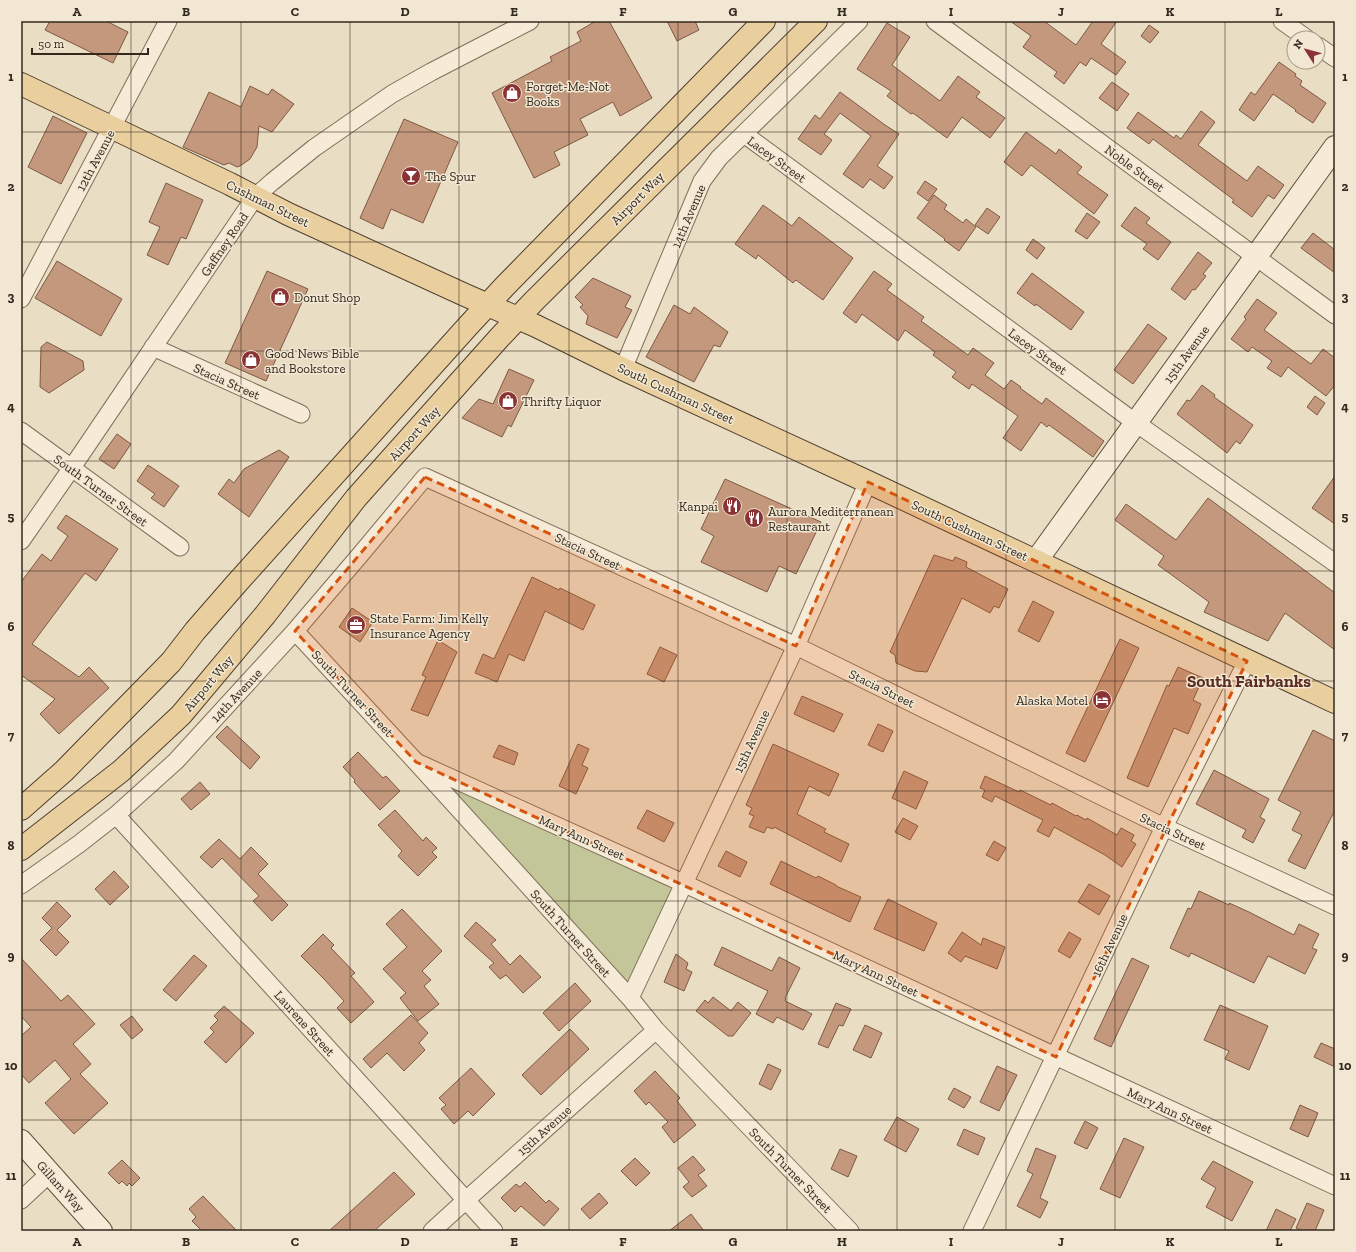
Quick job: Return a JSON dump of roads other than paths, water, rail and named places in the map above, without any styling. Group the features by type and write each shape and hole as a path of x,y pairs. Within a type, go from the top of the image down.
{"main road":[{"path":"21,809 64,771 171,662 195,631 236,584 488,305 764,21"},
{"name":"Airport Way","path":"21,849 121,771 181,715 265,615 356,498 518,318 816,21"},
{"name":"Cushman Street","path":"21,84 295,217 518,318"},
{"name":"South Cushman Street","path":"518,318 623,369 868,482 1335,702"}],"street":[{"name":"12th Avenue","path":"21,299 168,21"},
{"name":"Gaffney Road","path":"21,541 72,469 255,197 314,148 392,94 431,72 530,21"},
{"name":"14th Avenue","path":"623,369 702,181 719,158 859,21"},
{"name":"Noble Street","path":"935,21 1335,315"},
{"path":"1282,21 1295,30"},
{"path":"1326,52 1335,58"},
{"name":"Lacey Street","path":"744,134 1136,423 1335,563"},
{"name":"15th Avenue","path":"1036,561 1335,147"},
{"name":"Stacia Street","path":"153,347 301,414"},
{"name":"South Turner Street","path":"21,431 180,547"},
{"name":"14th Avenue","path":"21,885 79,844 116,815 176,761 295,631 425,477"},
{"name":"Stacia Street","path":"425,477 796,646 1164,827 1335,906"},
{"name":"15th Avenue","path":"630,998 796,646 868,482"},
{"name":"South Turner Street","path":"295,631 630,998 656,1030 850,1231"},
{"name":"16th Avenue","path":"972,1231 1164,827 1247,661"},
{"name":"Mary Ann Street","path":"416,762 683,883 1335,1186"},
{"name":"Laurene Street","path":"116,815 494,1231"},
{"name":"15th Avenue","path":"432,1231 656,1030"},
{"name":"Gillam Way","path":"21,1141 101,1231"},
{"path":"21,1200 50,1173"}],"place":[{"name":"Forget-Me-Not Books","path":"512,93"},
{"name":"The Spur","path":"411,176"},
{"name":"Donut Shop","path":"280,297"},
{"name":"Good News Bible and Bookstore","path":"251,360"},
{"name":"Thrifty Liquor","path":"508,401"},
{"name":"Kanpai","path":"732,506"},
{"name":"Aurora Mediterranean Restaurant","path":"754,518"},
{"name":"State Farm: Jim Kelly Insurance Agency","path":"356,625"},
{"name":"Alaska Motel","path":"1102,700"}],"district":[{"name":"South Fairbanks","path":"1249,681"}]}
